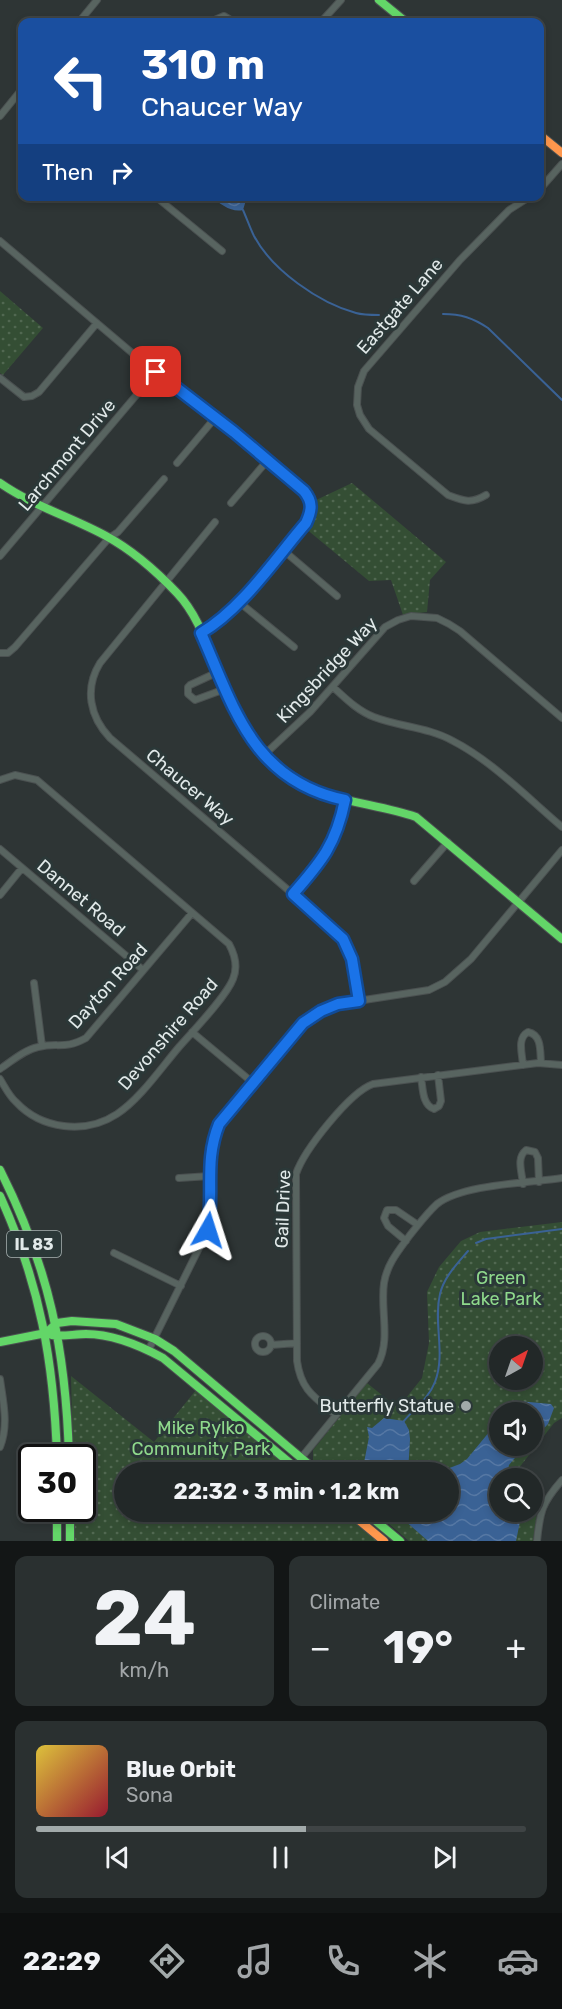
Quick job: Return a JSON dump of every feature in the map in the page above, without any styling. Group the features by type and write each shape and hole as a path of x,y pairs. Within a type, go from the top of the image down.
{"main road":[{"path":"379,0 401,18"},
{"path":"544,138 562,153"},
{"path":"0,483 42,508 109,538 165,582 188,606 241,724 264,755 281,770 300,783 332,797 402,812 416,818 448,842 562,939"},
{"name":"IL 83","path":"0,1170 19,1207 37,1252 57,1323 68,1389 69,1444"},
{"name":"IL 83","path":"0,1196 26,1257 41,1308 51,1356 57,1414 57,1444"},
{"path":"46,1333 57,1323 72,1321 116,1324 155,1339 174,1351 306,1462"},
{"path":"0,1342 46,1333 60,1337 92,1334 130,1341 163,1358 289,1462"},
{"path":"57,1522 57,1541"},
{"path":"70,1522 70,1541"},
{"path":"361,1522 384,1541"},
{"path":"377,1522 400,1541"}],"street":[{"path":"81,18 97,0"},
{"path":"325,18 341,0"},
{"path":"0,116 18,94"},
{"path":"544,184 562,164"},
{"path":"161,201 222,252"},
{"name":"Eastgate Lane","path":"486,495 475,501 448,495 369,429 360,416 357,393 364,371 435,286 509,210 523,201"},
{"path":"0,241 156,372 304,491 311,504 311,512 306,523 239,602 219,622 201,633"},
{"path":"0,378 24,397 39,392 97,323"},
{"name":"Larchmont Drive","path":"0,556 156,372"},
{"path":"177,463 215,418"},
{"path":"231,503 267,460"},
{"path":"0,653 8,653 15,647 109,538 118,532 164,479"},
{"name":"Chaucer Way","path":"215,522 95,670 90,699 94,715 110,738 343,939 352,959 359,1001"},
{"path":"283,550 337,596"},
{"path":"239,602 294,647"},
{"name":"Kingsbridge Way","path":"264,755 310,712 385,627 398,620 423,616 437,618 460,631 562,718"},
{"path":"218,672 190,685 188,694 195,700 225,689"},
{"path":"333,687 364,713 376,718 429,730 474,753 562,827"},
{"name":"Devonshire Road","path":"0,780 15,775 37,780 229,944 234,954 236,973 227,990 133,1100 117,1114 100,1122 80,1127 60,1126 29,1113 15,1101 0,1079"},
{"path":"293,894 332,845 340,825 345,800"},
{"path":"414,881 448,842"},
{"name":"Dannet Road","path":"0,849 143,970"},
{"path":"149,1349 208,1230 212,1141 219,1124 252,1082 303,1023 321,1011 338,1004 429,990 445,982 471,959 562,850"},
{"path":"0,895 22,868"},
{"name":"Dayton Road","path":"0,1069 27,1051 42,1046 73,1044 86,1038 192,913"},
{"path":"34,983 42,1046"},
{"path":"192,1032 252,1082"},
{"path":"523,1065 521,1040 528,1032 535,1033 538,1037 542,1063"},
{"name":"Gail Drive","path":"336,1415 309,1393 302,1383 297,1360 296,1174 300,1162 364,1087 421,1077 523,1065 542,1063 562,1065"},
{"path":"421,1077 425,1102 429,1108 434,1109 441,1101 438,1075"},
{"path":"523,1184 520,1159 522,1153 531,1149 538,1158 539,1182"},
{"path":"179,1178 210,1176"},
{"path":"301,1458 383,1355 385,1279 394,1257 418,1225 439,1203 456,1193 562,1178"},
{"path":"406,1241 386,1224 384,1218 387,1210 396,1210 418,1225"},
{"path":"114,1252 182,1286"},
{"path":"271,1345 297,1343"},
{"path":"0,1379 5,1423 4,1437 0,1447"},
{"path":"537,1541 542,1508 562,1480"}],"green space":[{"path":"0,291 43,328 3,375 0,373"},
{"path":"352,483 446,562 430,580 427,612 403,615 391,580 369,581 305,528 314,513 314,501"},
{"name":"Green Lake Park","path":"562,1222 562,1418 554,1423 543,1437 543,1402 489,1402 489,1456 528,1456 519,1468 489,1468 489,1522 536,1522 533,1541 409,1541 387,1522 459,1522 459,1462 313,1462 313,1450 367,1383 398,1408 422,1378 429,1343 427,1292 439,1267 461,1241 480,1232"},
{"name":"Mike Rylko Community Park","path":"71,1376 154,1442 196,1390 282,1462 114,1462 114,1522 354,1522 377,1541 73,1541 73,1522 96,1522 96,1444 73,1444"}],"water":[{"path":"246,201 243,210 239,211 219,202"},
{"path":"543,1403 551,1404 554,1408 548,1424 543,1429"},
{"path":"384,1418 404,1421 409,1430 409,1462 364,1462 369,1437 367,1427 372,1428"},
{"path":"489,1432 489,1456 517,1456 508,1468 489,1468 489,1522 520,1522 516,1541 428,1541 406,1522 459,1522 459,1464 467,1459"}],"waterway":[{"path":"243,210 262,249 284,273 298,284 327,302 342,308 359,314 379,315"},
{"path":"443,314 467,317 488,328 562,400"},
{"path":"476,1243 486,1239 562,1229"},
{"path":"403,1422 425,1398 435,1382 440,1349 438,1316 440,1294 448,1276 468,1251"}],"traffic: fast":[{"path":"379,0 401,18"},
{"path":"0,483 116,542 144,562 169,585 185,602 198,624 240,718 263,751 276,765 291,777 328,795 416,817 562,939"},
{"path":"0,1170 31,1241 52,1310 64,1381 68,1444"},
{"path":"0,1196 14,1229 35,1292 48,1356 56,1444"},
{"path":"0,1342 46,1333 57,1323 72,1321 116,1324 155,1339 174,1351 306,1462"},
{"path":"52,1335 96,1334 116,1338 163,1358 289,1462"},
{"path":"57,1522 57,1541"},
{"path":"70,1522 70,1541"},
{"path":"377,1522 400,1541"}],"traffic: slow":[{"path":"544,138 562,153"},
{"path":"361,1522 384,1541"}],"place":[{"name":"Butterfly Statue","path":"466,1406"}],"route":[{"path":"156,372 234,432 309,497 311,512 306,523 239,602 219,622 201,633 237,717 264,755 300,783 345,800 340,825 332,845 293,894 343,939 352,959 359,1001 338,1004 321,1011 303,1023 219,1124 212,1141 208,1230"}]}
